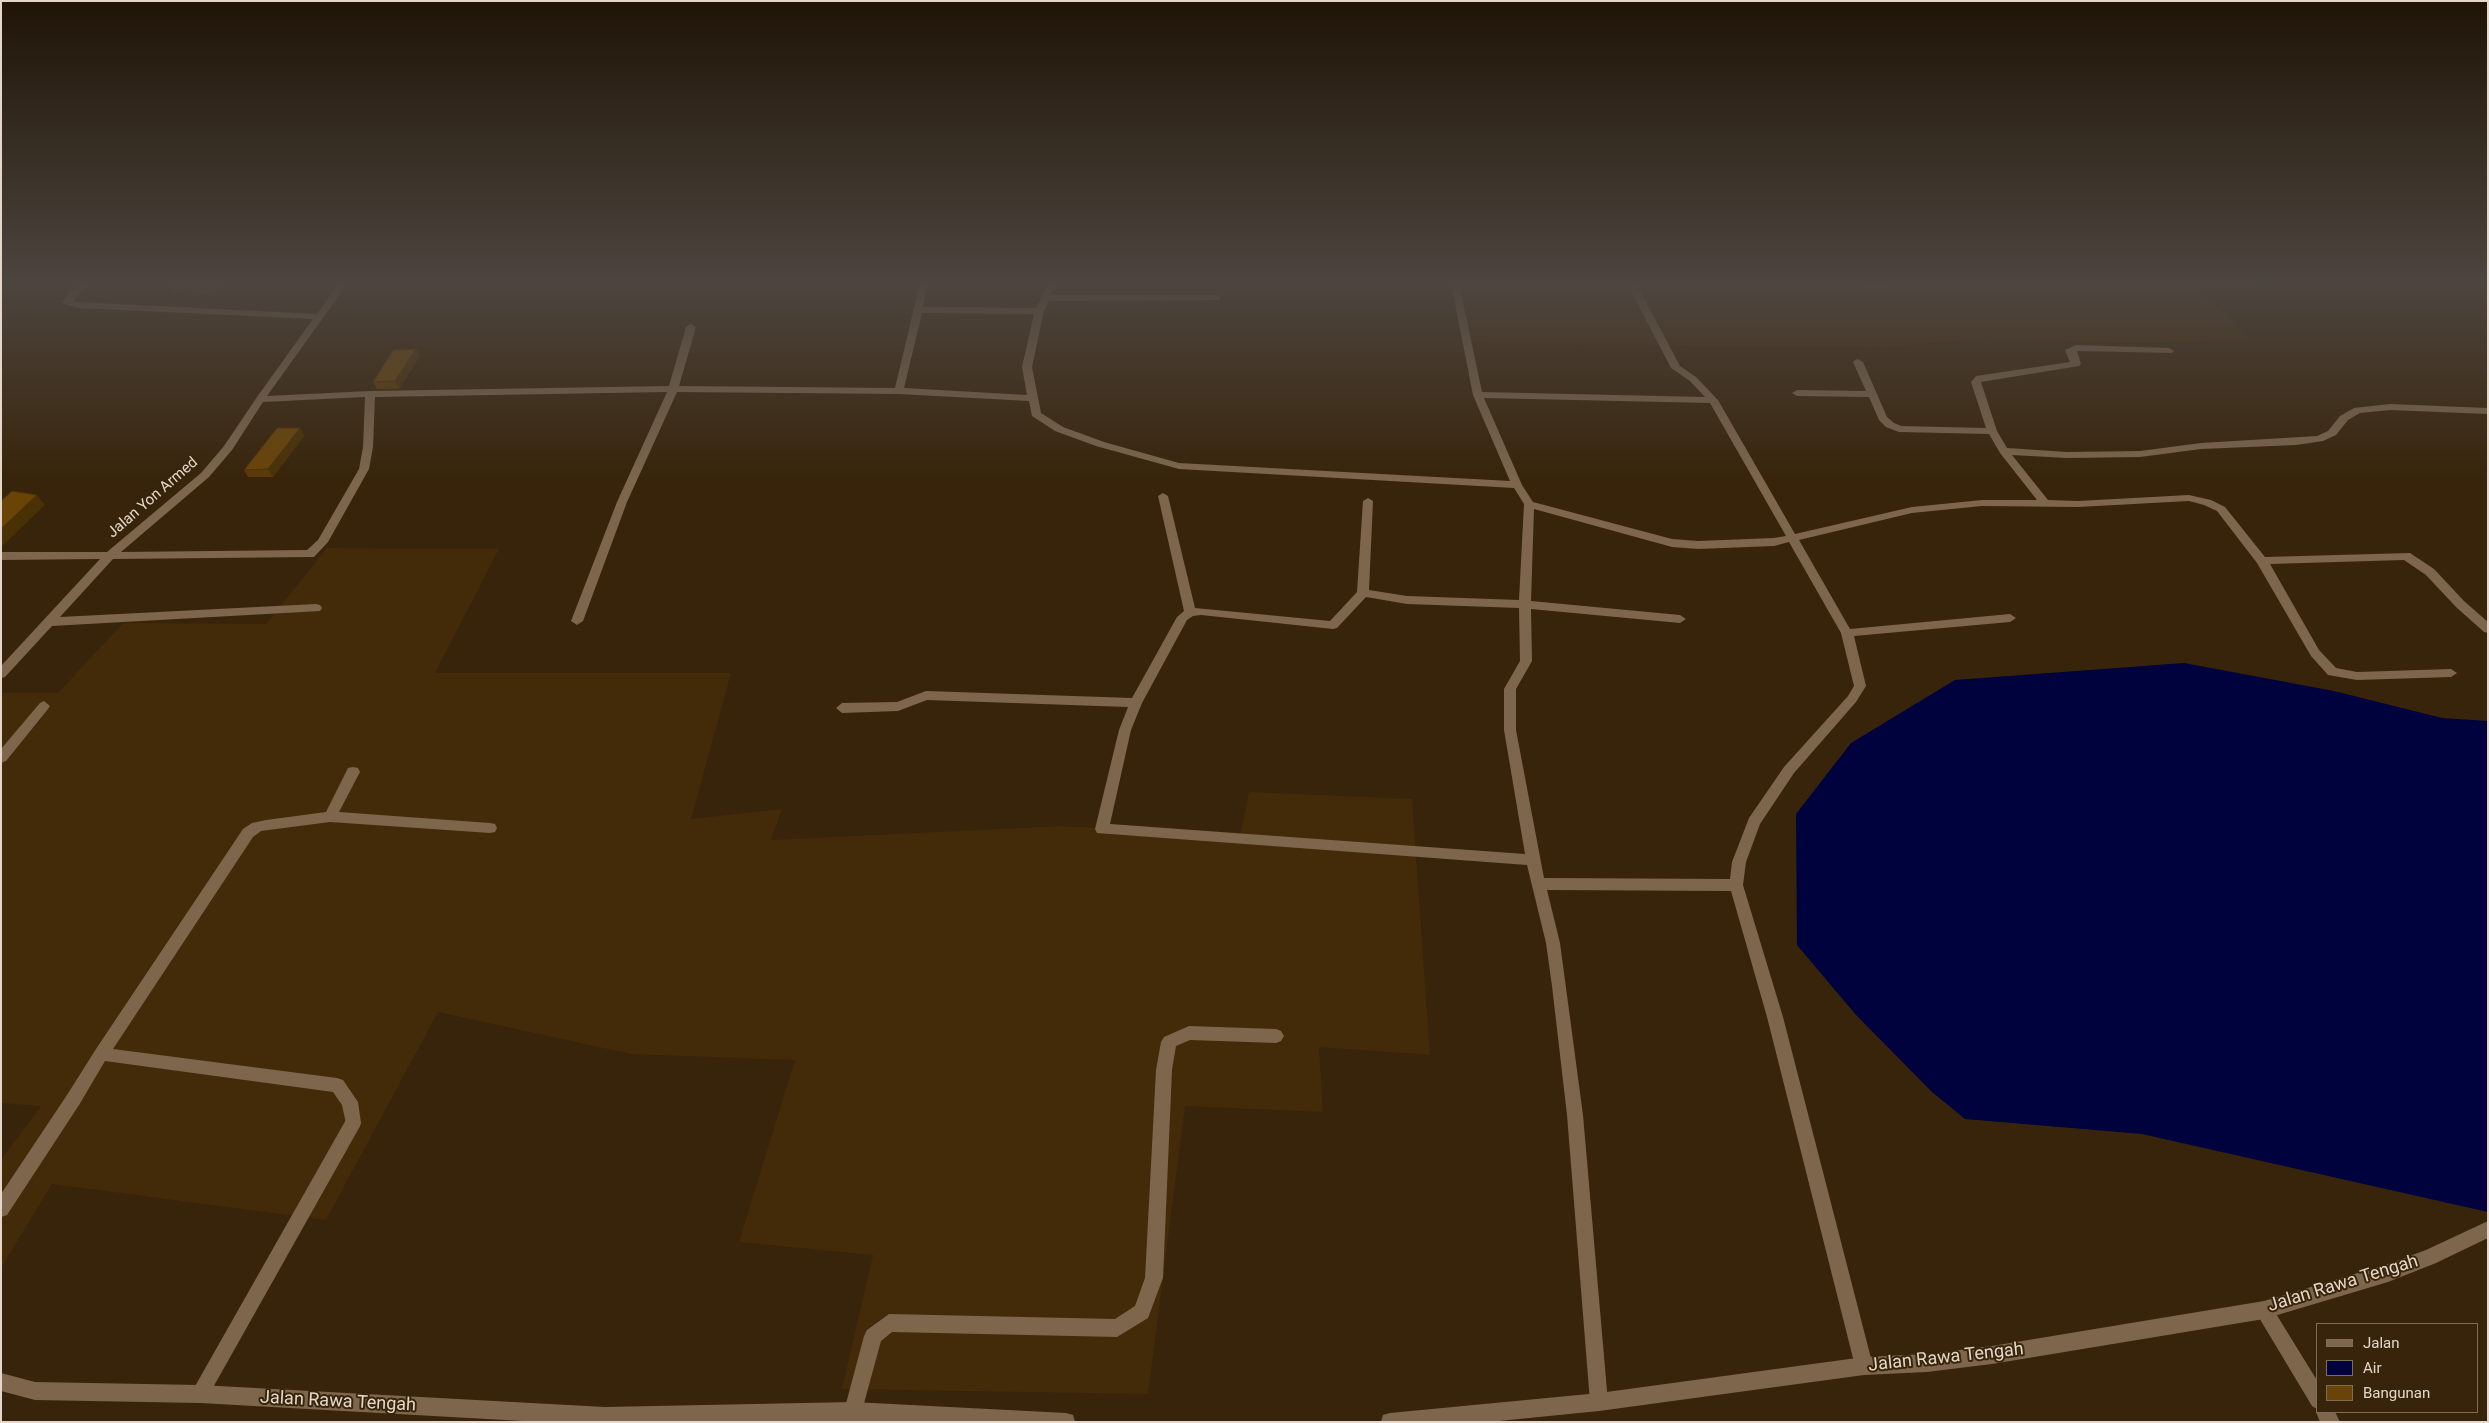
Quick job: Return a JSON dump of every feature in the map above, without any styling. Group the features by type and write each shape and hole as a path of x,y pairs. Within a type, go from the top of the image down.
{"street":[{"name":"Jalan Yon Armed","path":"1,674 8,660 49,622 110,555 205,475 228,448 296,349"},
{"path":"577,621 622,502 673,389 684,349"},
{"path":"898,391 908,349"},
{"path":"1031,349 1027,367 1036,414 1059,429 1100,444 1179,466 1517,485"},
{"path":"1469,349 1478,395 1517,485 1529,504 1525,604 1526,661 1510,689 1510,730 1533,860 1553,943 1575,1115 1600,1402"},
{"path":"1666,349 1676,368 1693,379 1713,400 1791,539 1847,633 1860,686 1852,699 1789,770 1754,822 1739,862 1736,885 1775,1017 1864,1366"},
{"path":"2045,503 2004,451 1992,431 1976,382 1979,378 2076,364 2070,350 2072,349"},
{"path":"2109,349 2170,352"},
{"path":"1858,362 1883,418 1899,430 1992,431"},
{"path":"260,399 370,394 673,389 898,391 1033,398"},
{"path":"1797,393 1872,394"},
{"path":"1,556 310,554 322,542 364,469 368,447 370,394"},
{"path":"1478,395 1713,400"},
{"path":"2004,451 2067,456 2140,454 2201,446 2296,442 2319,439 2332,433 2344,418 2358,410 2390,407 2488,411"},
{"path":"1163,496 1190,612"},
{"path":"1529,504 1672,543 1698,545 1774,542 1912,510 1982,503 2078,504 2189,498 2207,502 2221,509 2262,560 2315,653 2332,672 2357,676 2451,673"},
{"path":"1368,501 1363,593 1333,625 1201,611 1190,612 1183,618 1136,703 1125,730 1102,829 1533,860"},
{"path":"2262,560 2406,556 2430,572 2460,604 2488,629"},
{"path":"1363,593 1407,600 1525,604 1680,619"},
{"path":"49,622 316,608"},
{"path":"1847,633 2010,618"},
{"path":"842,708 898,706 926,696 1136,703"},
{"path":"1,758 44,706"},
{"path":"330,817 353,772"},
{"path":"1,1209 101,1054 248,833 257,827 266,825 330,817 490,828"},
{"path":"1539,884 1736,885"},
{"path":"853,1411 873,1336 889,1323 1117,1328 1142,1312 1154,1278 1164,1070 1169,1042 1189,1033 1276,1036"},
{"path":"101,1054 337,1085 350,1102 353,1123 200,1394"},
{"name":"Jalan Rawa Tengah","path":"1390,1422 1516,1416 1600,1402 1864,1366 1927,1363 1992,1355 2264,1310 2388,1273 2430,1257 2488,1229"},
{"path":"2264,1310 2316,1397"},
{"name":"Jalan Rawa Tengah","path":"1,1382 35,1391 200,1394 605,1416 853,1411 1066,1422"}],"shaded area":[{"path":"327,548 499,549 435,673 731,673 691,819 782,809 771,840 1063,826 1240,837 1249,792 1412,799 1430,1055 1319,1047 1323,1112 1185,1106 1148,1394 842,1389 873,1255 739,1242 795,1060 631,1054 438,1012 326,1220 52,1184 1,1268 1,1160 41,1106 1,1103 1,693 58,693 123,623 266,624"}],"water":[{"path":"2184,663 2334,691 2442,718 2488,721 2488,1212 2142,1134 1965,1119 1932,1092 1856,1015 1797,945 1796,814 1851,743 1955,680"}],"building":[{"path":"416,349 395,381 373,382 393,350"},
{"path":"277,428 300,428 268,469 244,470"},
{"path":"12,491 37,495 1,529 1,501"}]}
